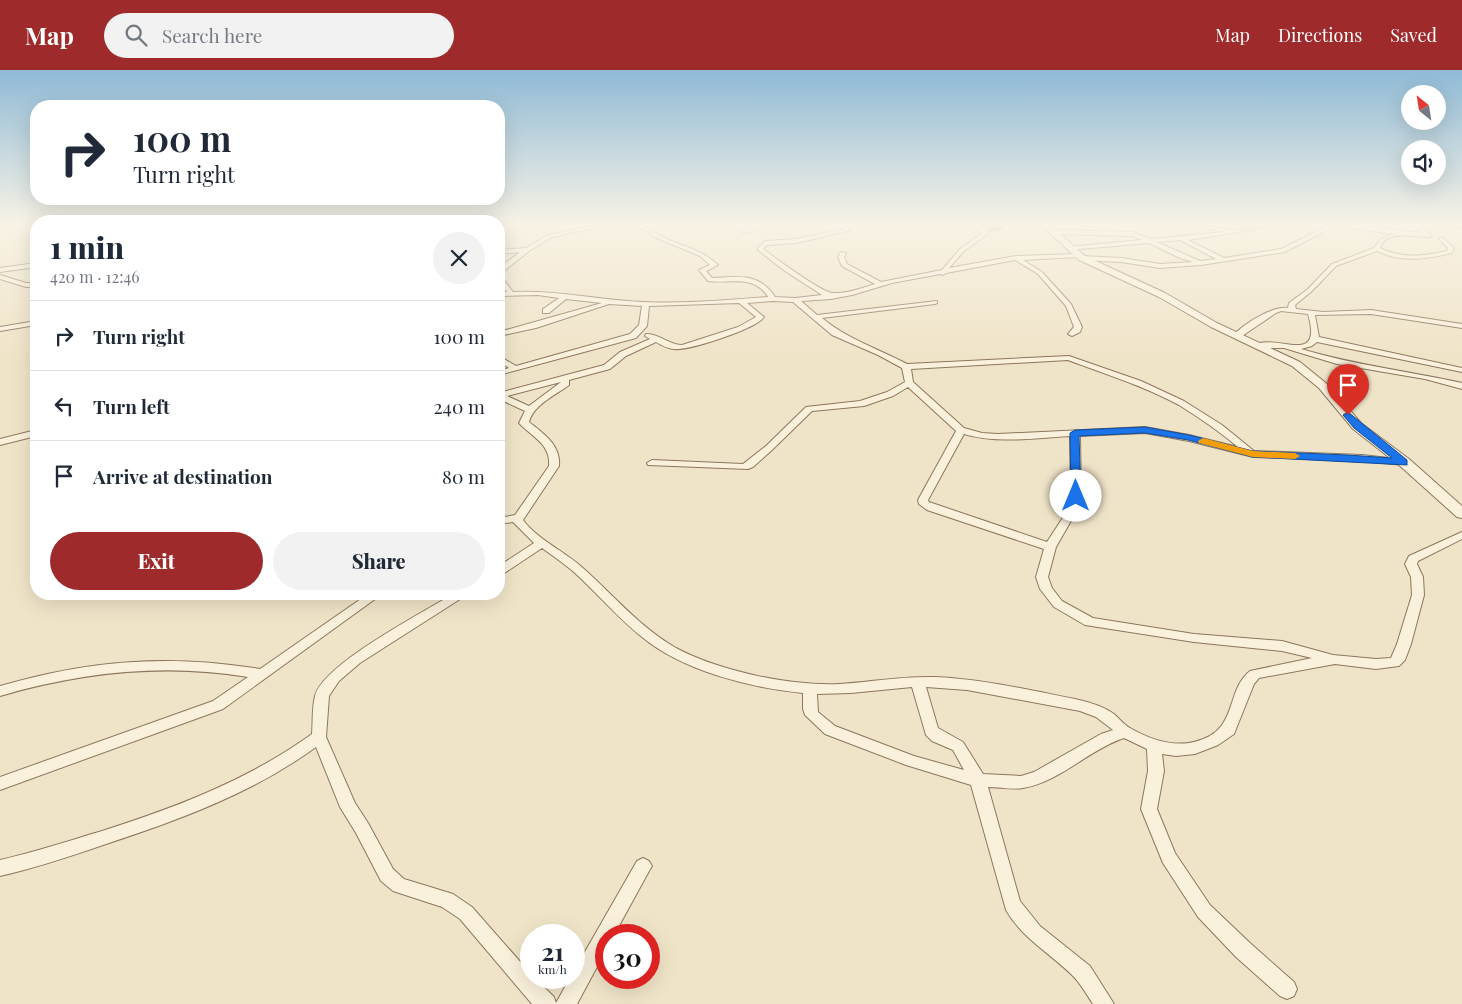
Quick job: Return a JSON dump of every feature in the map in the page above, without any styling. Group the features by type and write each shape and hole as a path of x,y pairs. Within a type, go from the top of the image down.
{"street":[{"path":"0,270 17,268"},
{"path":"708,268 702,270 710,280 748,279 766,288 773,299"},
{"path":"784,268 831,297"},
{"path":"849,268 880,284"},
{"path":"942,273 946,268"},
{"path":"505,294 538,293 610,302 646,304 686,304 773,299 794,300 831,297 906,278 969,268"},
{"path":"1031,268 1040,273 1069,305 1078,327 1078,330 1072,334"},
{"path":"1104,268 1162,295 1236,336 1296,364 1308,372 1323,386 1357,426 1404,462 1460,511"},
{"path":"1294,310 1291,304 1310,290 1332,268"},
{"path":"0,277 30,285"},
{"path":"505,286 511,294"},
{"path":"546,311 565,296"},
{"path":"639,332 673,347 682,347 741,329 760,317 740,300"},
{"path":"794,300 835,333 888,356 906,367 1069,358 1138,383 1181,403 1219,427 1253,454"},
{"path":"505,332 563,318 610,302"},
{"path":"815,317 936,302"},
{"path":"505,372 624,339 639,332 643,326 646,304"},
{"path":"1236,336 1274,311 1294,310 1310,313 1371,312 1462,326"},
{"path":"1290,347 1307,346 1313,344 1316,339 1310,313"},
{"path":"0,329 30,324"},
{"path":"505,394 607,367 616,362 623,354 656,339"},
{"path":"1316,339 1462,370"},
{"path":"1257,346 1278,345 1290,347 1337,362 1425,376 1460,384"},
{"path":"505,362 516,369"},
{"path":"906,367 909,383 961,430 981,436 998,437 1145,430 1189,438 1253,454 1362,458 1404,462"},
{"path":"505,520 518,518 554,466 555,461 542,436 524,423 524,419 530,410 566,383 564,378"},
{"path":"652,463 744,467 769,448 809,410 861,404 890,394 909,383"},
{"path":"505,399 530,410"},
{"path":"961,430 923,500 924,504 1050,547"},
{"path":"1075,433 1076,496 1067,519 1050,547 1043,571 1046,589 1058,604 1090,622 1194,638 1282,646 1335,659 1376,664 1394,663 1398,660 1418,595 1417,577 1411,564 1413,558 1462,535"},
{"path":"0,442 30,434"},
{"path":"518,518 519,523 564,557 604,596 672,652 732,673 810,689 836,690 918,682 950,684 1006,692 1083,706 1097,711 1110,719 1124,732 1170,750 1182,750 1194,749 1215,741 1229,730 1232,717 1240,702 1246,682 1255,674 1335,659"},
{"path":"505,566 543,542"},
{"path":"0,784 218,705 367,600"},
{"path":"452,600 355,660 334,677 322,695 319,737 348,807 362,828 387,875 399,885 447,900 466,913 547,1004"},
{"path":"0,691 50,677 105,667 192,665 230,668 262,674"},
{"path":"918,682 930,731 936,737 958,746 978,780 1012,904 1020,918 1034,934 1080,970 1104,1004"},
{"path":"810,689 810,709 812,715 830,730 911,761 978,780 1021,782 1038,778 1106,738 1124,732"},
{"path":"0,868 53,854 160,820 270,770 301,751 319,737"},
{"path":"1154,745 1156,771 1149,810 1156,832 1170,858 1204,911 1243,950 1287,989"},
{"path":"566,1004 642,866"}],"slow traffic":[{"path":"1203,441 1253,454 1295,456"}],"route":[{"path":"1076,496 1075,433 1145,430 1189,438 1253,454 1362,458 1404,462 1357,426 1348,415"}]}
